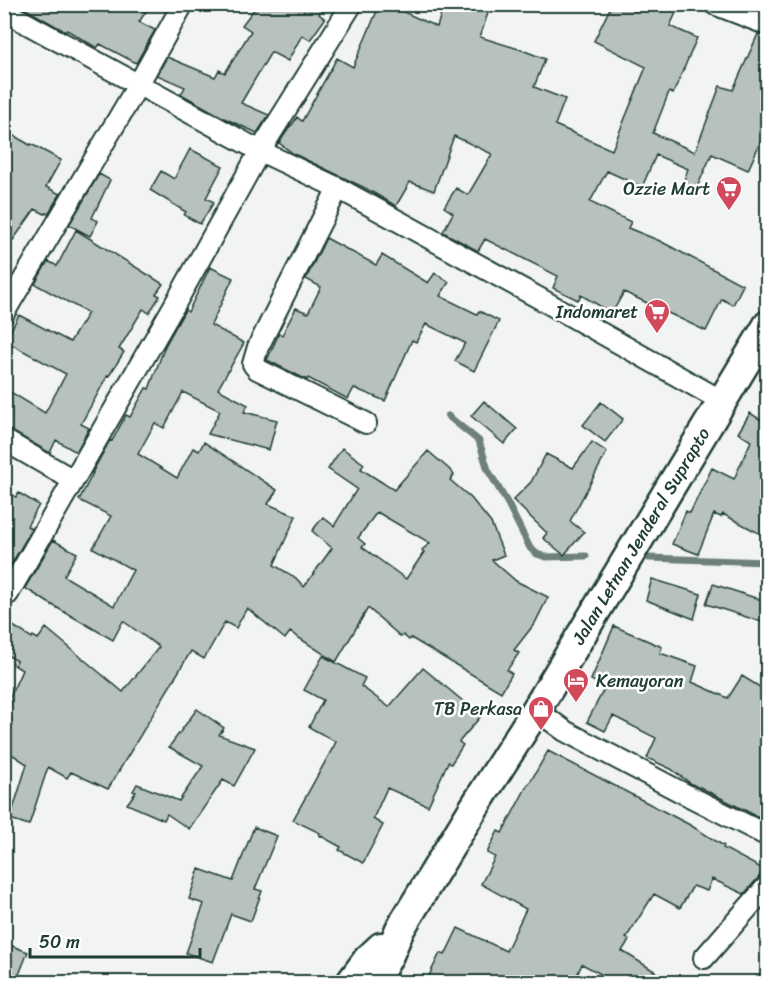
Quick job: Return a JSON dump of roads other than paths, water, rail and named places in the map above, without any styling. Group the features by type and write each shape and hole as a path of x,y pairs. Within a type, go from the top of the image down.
{"main road":[{"name":"Jalan Letnan Jenderal Suprapto","path":"374,982 400,929 536,710 722,401 763,342"},
{"name":"Jalan Letnan Jenderal Suprapto","path":"351,982 368,958 400,929"}],"street":[{"path":"4,313 183,4"},
{"path":"8,594 260,151 352,4"},
{"path":"714,4 768,25"},
{"path":"11,16 260,151 338,188 722,401"},
{"path":"338,188 258,347 253,364 257,369 366,423"},
{"path":"4,440 73,480"},
{"path":"536,710 565,730 768,836"},
{"path":"704,958 768,885"}],"waterway":[{"path":"448,416 479,441 488,470 530,548 546,557 586,556"},
{"path":"649,558 768,562"}],"place":[{"name":"Ozzie Mart","path":"729,212"},
{"name":"Indomaret","path":"657,335"},
{"name":"Kemayoran","path":"576,704"},
{"name":"TB Perkasa","path":"541,732"}]}
